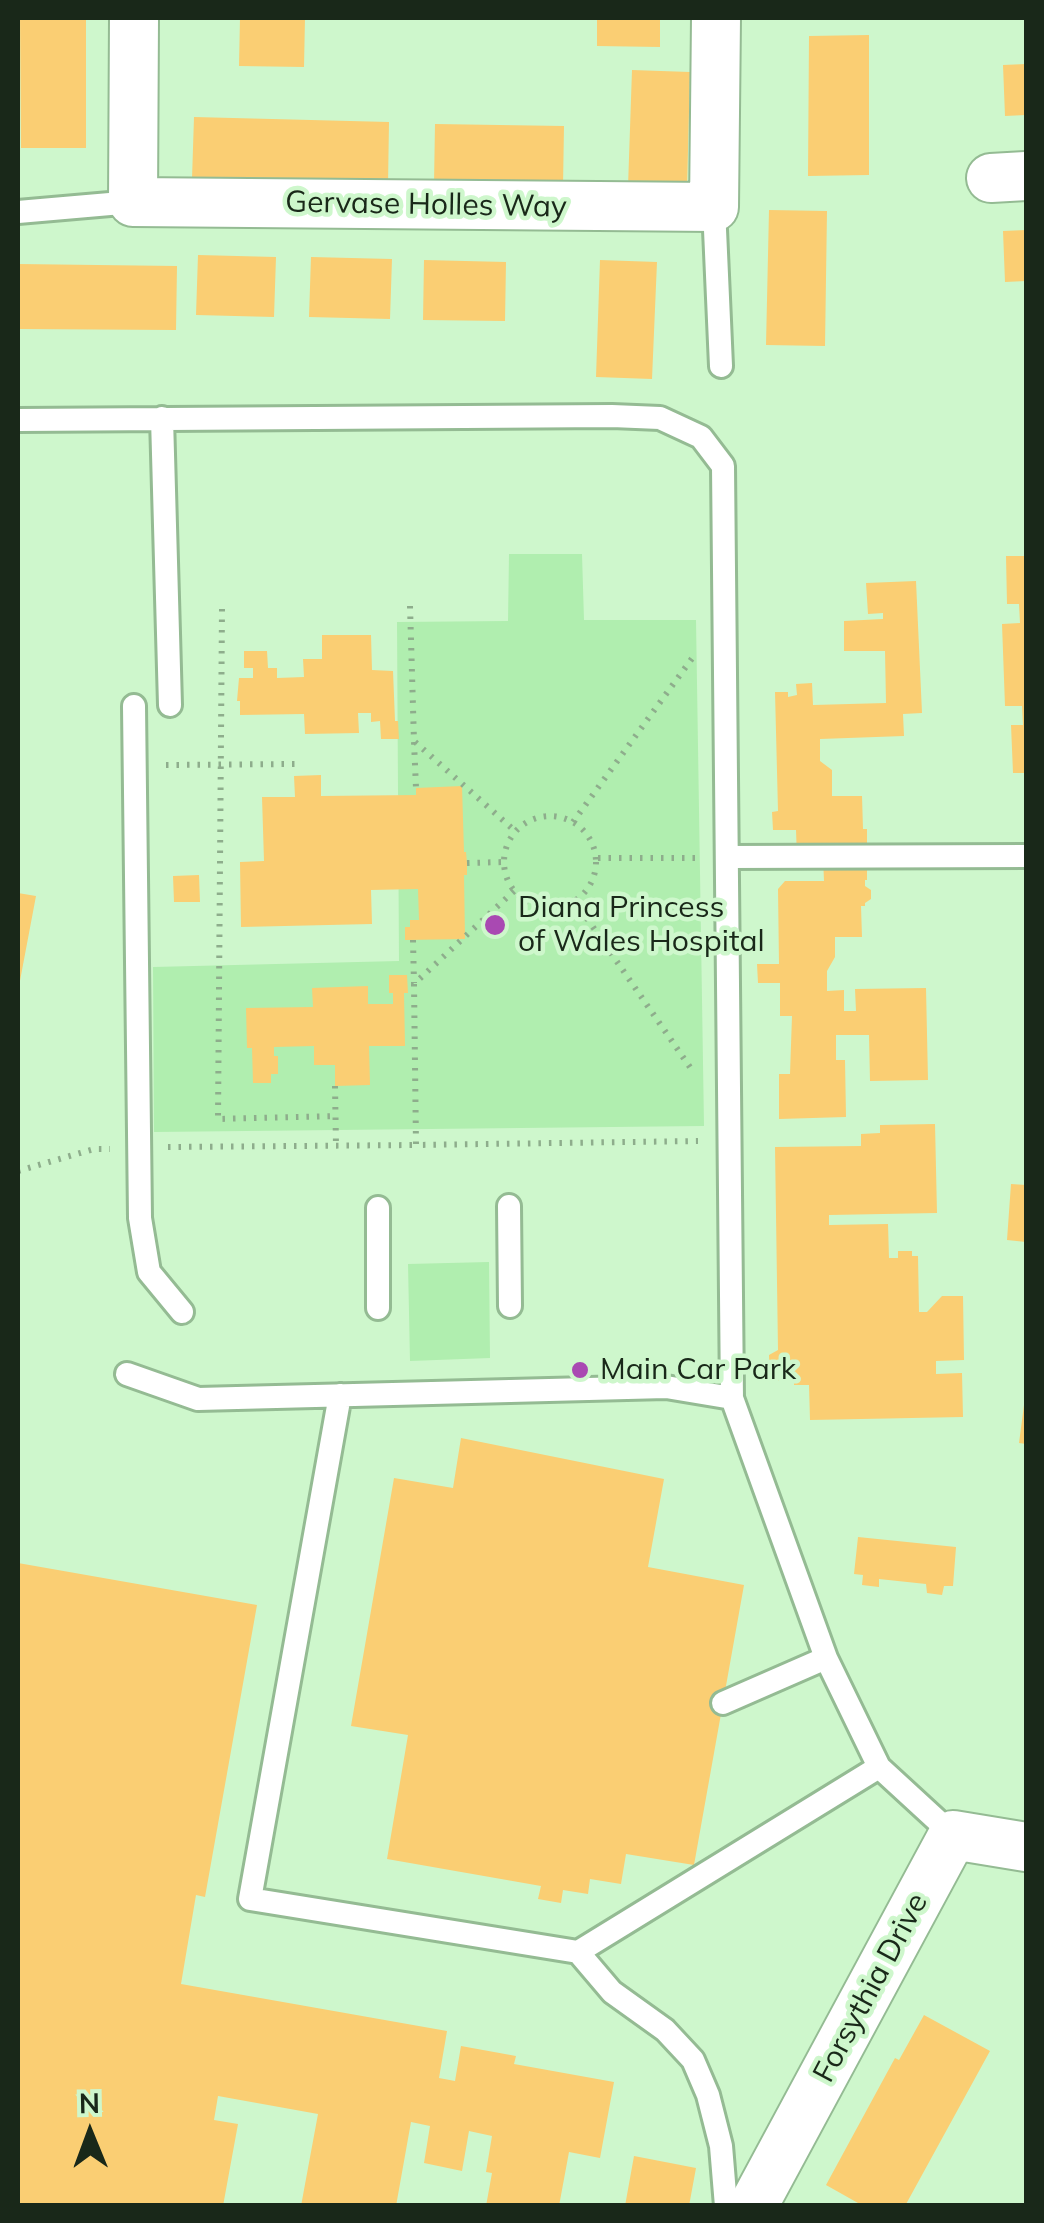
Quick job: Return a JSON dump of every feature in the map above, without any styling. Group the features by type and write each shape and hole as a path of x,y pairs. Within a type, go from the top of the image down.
{"street":[{"path":"133,202 134,18"},
{"path":"714,208 716,18"},
{"name":"Gervase Holles Way","path":"133,202 714,208"},
{"path":"954,1835 1026,1848"},
{"name":"Forsythia Drive","path":"754,2206 954,1835"}],"lane":[{"path":"18,212 133,202"},
{"path":"714,208 721,366"},
{"path":"162,418 170,705"},
{"path":"18,420 660,418 701,438 724,466 732,1398 826,1658 879,1767 954,1835"},
{"path":"134,706 140,1218 148,1272 182,1312"},
{"path":"728,858 1026,856"},
{"path":"509,1206 510,1306"},
{"path":"378,1208 378,1308"},
{"path":"126,1374 198,1399 666,1387 732,1398"},
{"path":"340,1395 250,1899 578,1952 612,1992 665,2030 692,2060 708,2095 721,2146 726,2206"},
{"path":"723,1703 826,1658"},
{"path":"578,1952 879,1767"}],"path":[{"path":"410,606 416,788"},
{"path":"222,608 218,1119 336,1116"},
{"path":"573,822 698,650 726,649"},
{"path":"414,741 515,831"},
{"path":"135,766 298,764"},
{"path":"546,816 573,822 586,832 598,858 595,873 575,901 545,908 524,900 514,891 504,862 515,831 524,823 546,816"},
{"path":"598,858 728,858"},
{"path":"467,864 504,862"},
{"path":"414,984 514,891"},
{"path":"575,901 703,1086 730,1084"},
{"path":"413,940 416,1145"},
{"path":"335,1086 336,1146"},
{"path":"18,1171 94,1149 730,1141"}],"green space":[{"path":"509,554 582,554 584,620 696,620 704,1126 154,1132 153,967 399,961 397,622 508,621"},
{"path":"489,1262 490,1358 410,1361 408,1264"}],"building":[{"path":"20,18 86,18 86,148 21,148"},
{"path":"240,18 305,18 304,67 239,66"},
{"path":"597,18 660,18 660,47 597,46"},
{"path":"869,35 869,175 808,176 809,36"},
{"path":"1026,64 1026,115 1005,116 1003,65"},
{"path":"632,70 690,72 687,189 628,187"},
{"path":"194,117 389,122 388,185 192,179"},
{"path":"435,124 564,126 563,186 434,184"},
{"path":"769,210 827,211 825,346 766,345"},
{"path":"1026,230 1026,281 1005,282 1003,231"},
{"path":"198,255 276,257 274,317 196,315"},
{"path":"311,257 392,259 390,319 309,317"},
{"path":"424,260 506,262 505,321 423,320"},
{"path":"600,260 657,262 652,379 596,377"},
{"path":"18,264 177,266 176,330 18,329"},
{"path":"1006,556 1026,556 1026,773 1013,773 1011,725 1023,725 1022,706 1005,706 1002,624 1020,623 1019,604 1007,604"},
{"path":"916,581 922,713 903,714 904,736 820,739 820,761 832,770 832,796 862,796 863,829 867,829 865,886 871,890 871,899 861,906 862,937 835,937 827,991 844,990 844,1011 856,1011 855,989 926,988 928,1080 870,1081 869,1035 836,1035 836,1060 845,1060 846,1117 779,1119 779,1074 790,1074 792,1016 780,1016 780,983 758,983 757,964 779,964 778,889 785,881 824,881 823,857 797,858 796,830 773,830 772,812 778,811 775,692 788,692 788,697 797,695 796,684 812,683 813,705 886,703 885,651 844,651 844,621 883,619 883,613 868,614 866,583"},
{"path":"322,635 371,635 372,670 393,671 399,739 381,739 380,721 371,722 371,713 358,713 359,733 305,734 304,714 240,715 239,678 253,678 253,668 244,668 244,651 267,651 268,668 277,668 277,678 304,677 303,659 322,659"},
{"path":"321,775 321,796 416,795 416,788 462,786 467,863 465,939 405,940 405,927 410,927 410,920 419,920 418,889 371,890 372,924 241,927 240,862 264,861 262,797 295,797 294,776"},
{"path":"199,875 200,902 174,902 173,876"},
{"path":"18,893 36,896 19,986 18,986"},
{"path":"389,975 407,975 405,1046 369,1046 370,1085 335,1086 335,1065 314,1065 314,1046 274,1047 278,1074 271,1074 271,1083 253,1083 246,1008 313,1007 312,988 368,986 368,1004 393,1004"},
{"path":"935,1124 937,1213 829,1215 829,1225 888,1224 889,1258 898,1258 898,1251 912,1251 912,1256 918,1256 919,1312 927,1312 942,1296 963,1296 964,1360 936,1361 936,1374 962,1373 963,1417 810,1420 809,1385 794,1385 794,1380 770,1381 769,1355 778,1350 775,1147 861,1146 861,1134 880,1133 880,1125"},
{"path":"1011,1184 1026,1185 1026,1242 1007,1240"},
{"path":"1026,1405 1026,1444 1019,1443"},
{"path":"461,1438 664,1479 648,1567 744,1585 694,1865 626,1854 621,1884 590,1879 588,1894 563,1890 561,1903 538,1899 541,1886 387,1859 408,1735 351,1726 394,1478 453,1488"},
{"path":"858,1537 956,1547 953,1586 944,1586 942,1595 927,1593 926,1584 879,1579 879,1587 862,1585 863,1575 854,1574"},
{"path":"18,1563 257,1605 205,1897 196,1895 181,1984 447,2031 439,2078 455,2081 461,2046 516,2056 514,2064 614,2082 600,2158 569,2152 559,2206 486,2206 492,2173 486,2172 492,2136 469,2131 462,2171 424,2163 430,2126 411,2122 396,2206 301,2206 318,2114 218,2096 214,2120 238,2124 223,2206 18,2206"},
{"path":"924,2015 990,2051 905,2206 856,2206 858,2203 826,2185 895,2058 899,2060"},
{"path":"634,2156 696,2168 689,2206 625,2206"}],"place":[{"name":"Diana Princess of Wales Hospital","path":"495,925"},
{"name":"Main Car Park","path":"580,1370"}]}
